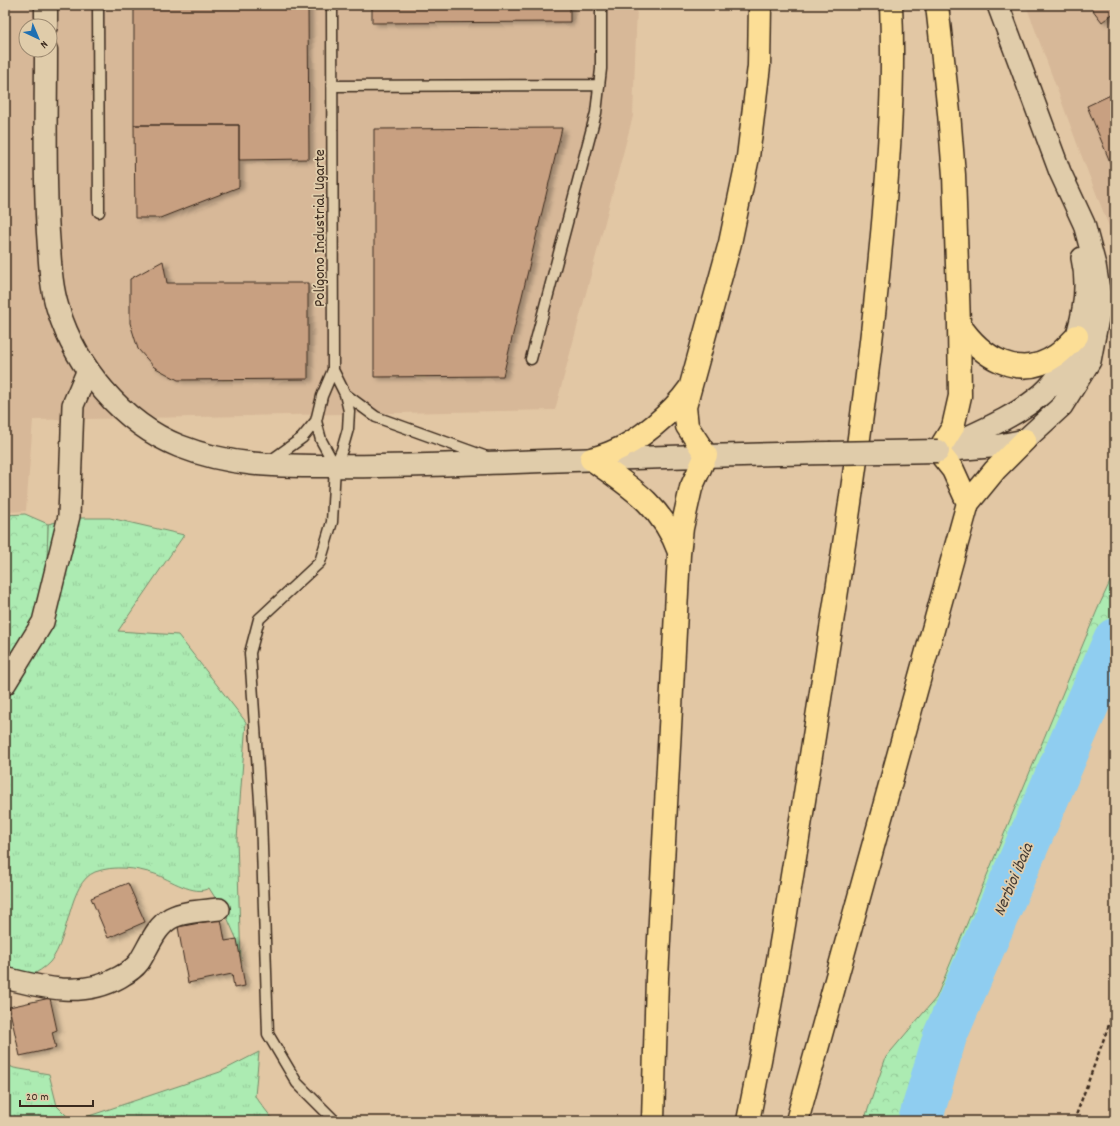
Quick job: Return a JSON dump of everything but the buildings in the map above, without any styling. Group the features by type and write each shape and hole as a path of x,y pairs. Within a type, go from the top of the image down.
{"main road":[{"path":"653,1121 657,978 679,554 682,528 690,488 706,456 687,426 686,407 730,243 748,157 760,66 760,5"},
{"path":"748,1121 769,1021 844,550 868,376 886,201 891,110 891,5"},
{"path":"936,5 950,121 959,324 960,396 953,427 938,451 953,470 968,503"},
{"path":"959,324 970,340 989,357 1010,365 1034,366 1057,355 1077,336"},
{"path":"591,459 613,452 657,423 678,404 691,387"},
{"path":"797,1121 968,503 995,470 1025,440"},
{"path":"591,459 643,497 673,534 679,554"}],"street":[{"path":"46,5 46,18"},
{"path":"46,58 46,199 51,276 58,309 69,337 88,370 105,392 134,419 162,438 198,452 232,462 264,466 372,467 591,459 938,451 990,447 1025,440 1062,406 1090,361 1101,302 1095,265 1084,224 1060,172 998,5"},
{"path":"938,451 1010,416 1042,393 1062,369 1077,336 1084,306 1083,264 1060,172"},
{"path":"5,684 43,622 70,516 73,405 88,370"},
{"path":"5,978 53,989 76,990 98,987 131,970 138,963 162,924 172,918 219,909"}],"lane":[{"path":"98,5 99,212"},
{"name":"Polígono Industrial Ugarte","path":"332,5 334,370 345,394 349,411 348,428 342,450 335,466"},
{"path":"531,359 596,113 602,69 601,5"},
{"path":"332,86 599,85"},
{"name":"Polígono Industrial Ugarte","path":"264,466 302,438 316,421 322,396 334,370"},
{"name":"Polígono Industrial Ugarte","path":"345,394 376,417 502,463"},
{"name":"Polígono Industrial Ugarte","path":"316,421 321,440 335,466"},
{"path":"335,466 332,522 320,562 259,619 250,653 261,816 268,1034 297,1083 335,1121"}],"path":[{"path":"1074,1121 1115,1008"}],"shaded area":[{"path":"5,5 637,5 633,116 555,410 33,420 26,511 5,512"},
{"path":"1026,5 1115,5 1115,242 1082,157"}],"green space":[{"path":"25,514 48,524 46,596 5,677 5,515"},
{"path":"73,518 110,518 184,535 118,631 178,635 246,722 237,839 241,964 237,940 226,915 209,888 203,890 189,889 155,874 133,869 117,868 95,872 86,878 79,887 57,952 50,962 35,973 5,987 5,677 46,596 48,524"},
{"path":"1115,571 1115,666 928,1121 864,1121 886,1057 936,998 1098,608"},
{"path":"259,1052 255,1096 274,1121 74,1121 220,1072"},
{"path":"5,1064 14,1068 49,1074 57,1106 72,1121 5,1121"}],"waterway":[{"name":"Nerbioi ibaia","path":"920,1121 945,1036 1115,640"}]}
